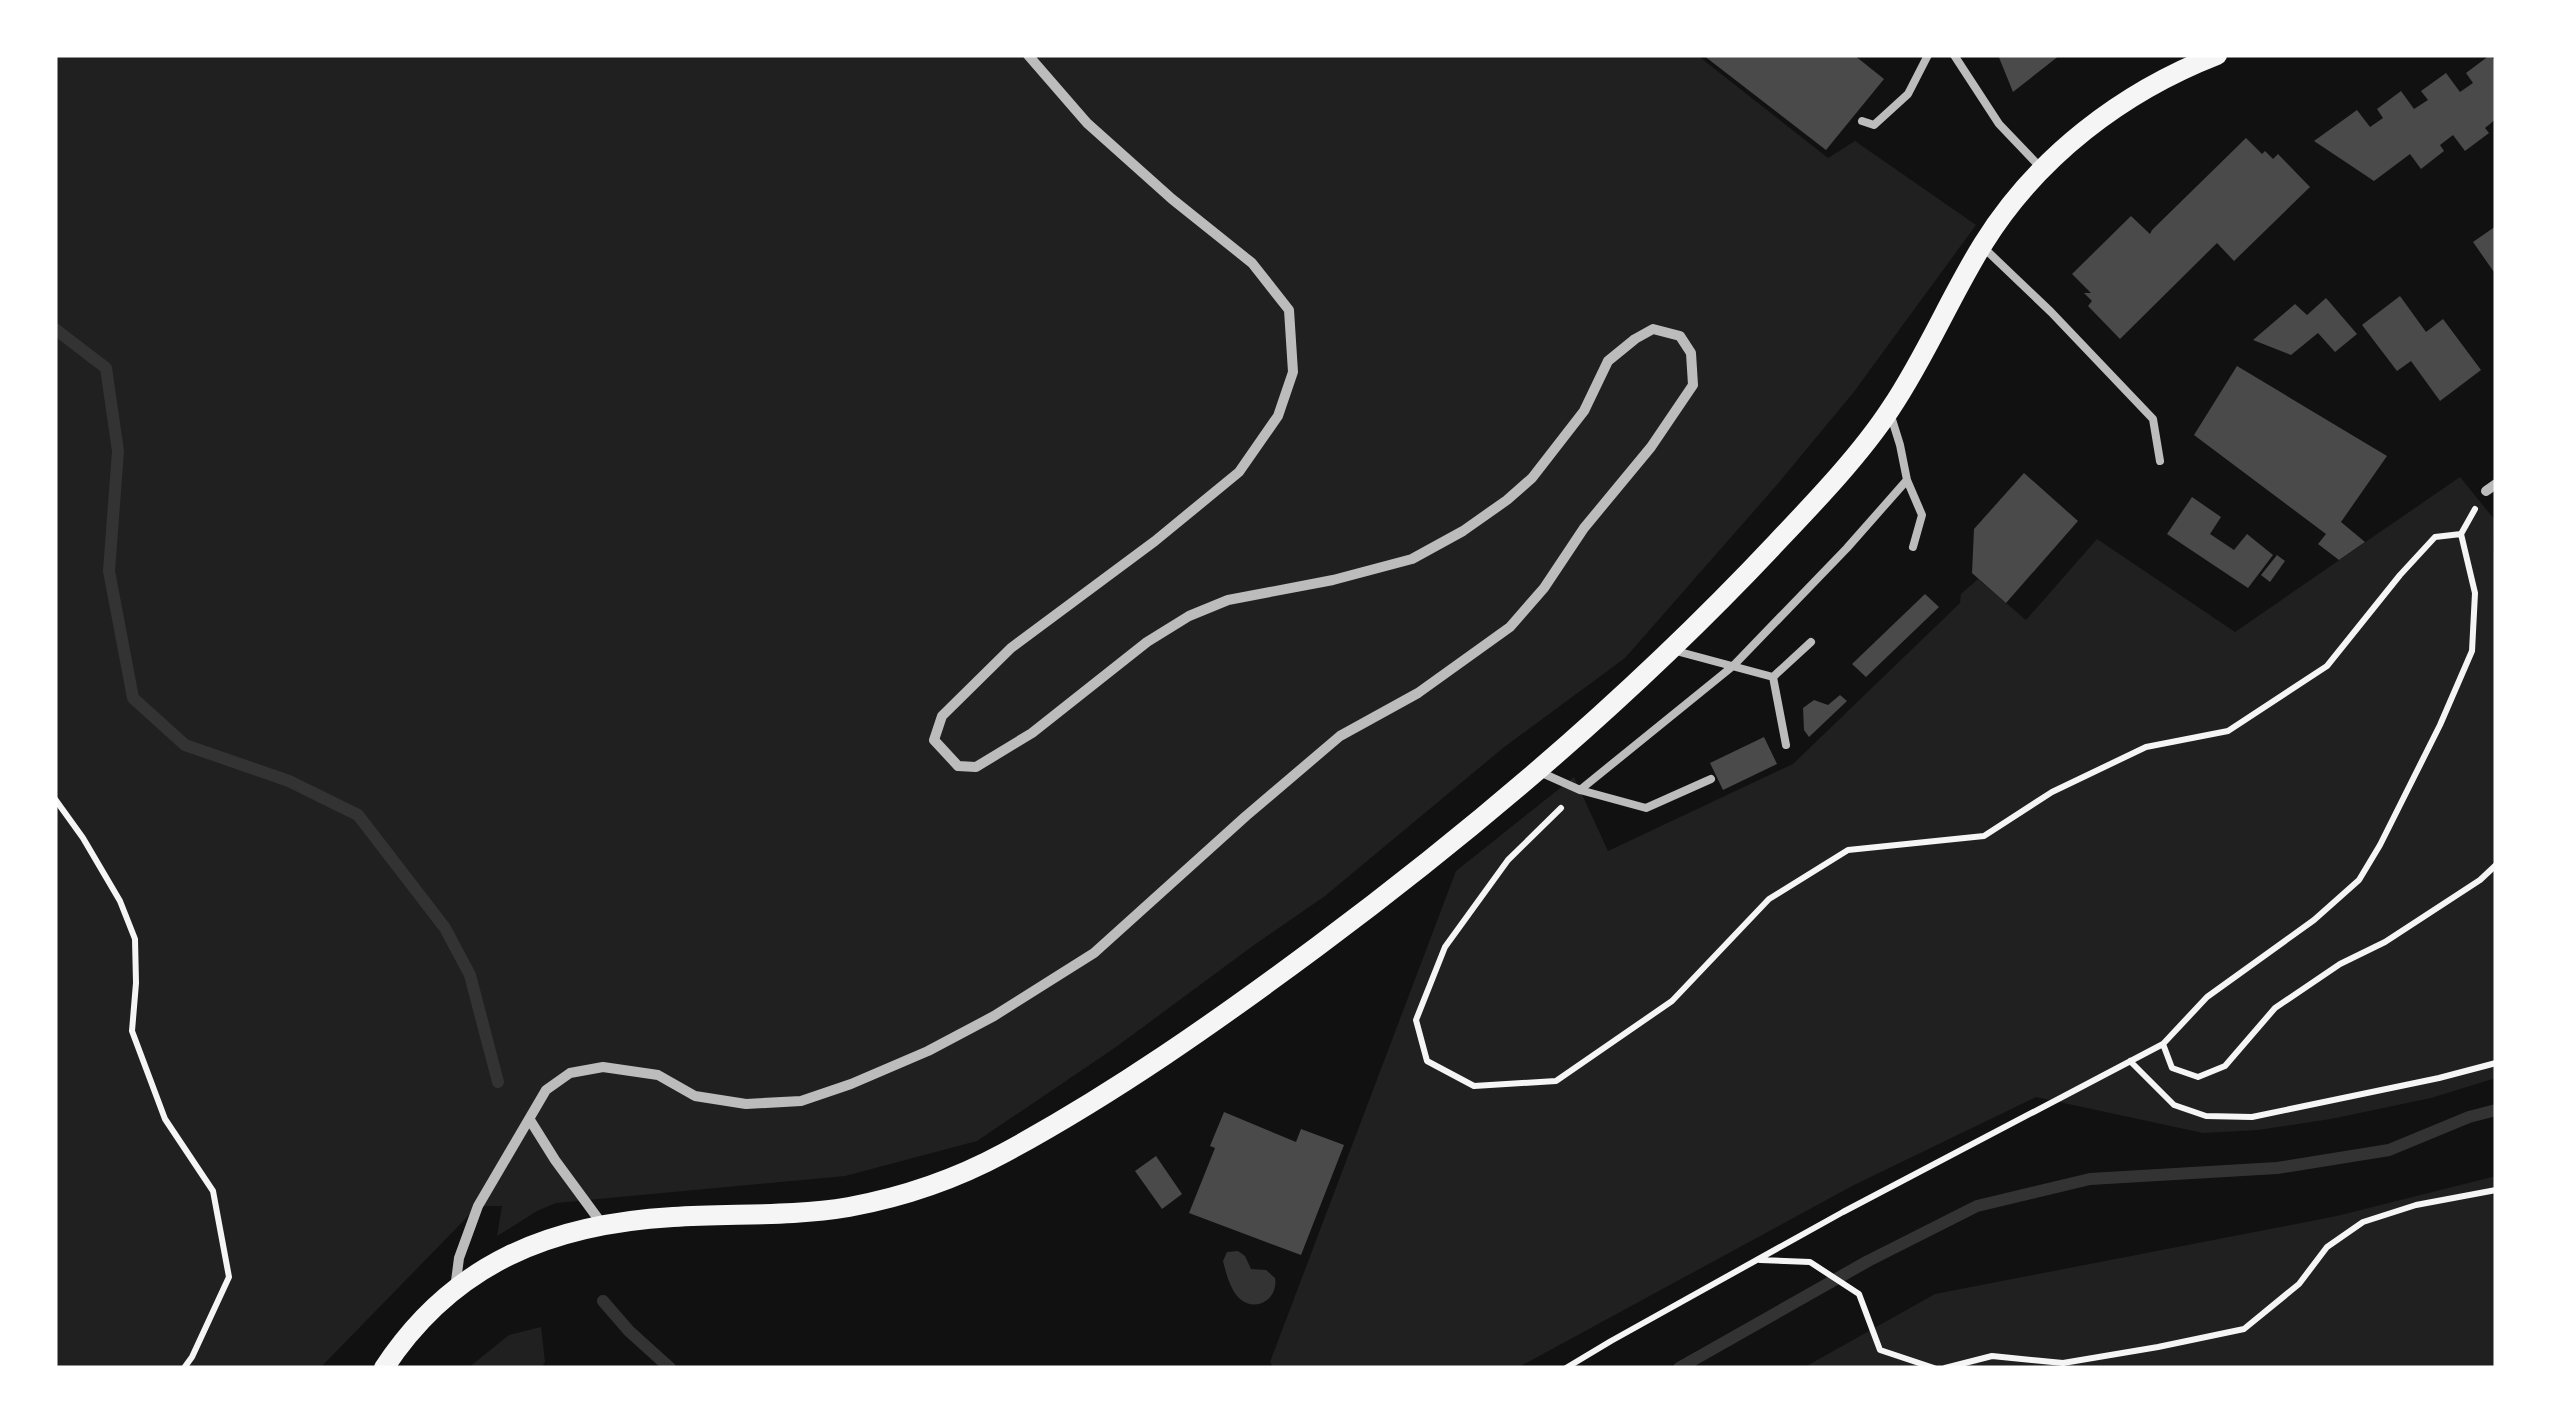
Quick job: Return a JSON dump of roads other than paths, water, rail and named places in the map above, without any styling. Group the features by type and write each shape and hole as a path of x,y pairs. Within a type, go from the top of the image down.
{"main road":[{"path":"384,1368 404,1338 454,1288 505,1256 552,1236 602,1224 673,1216 847,1207 910,1193 983,1164 1064,1121 1187,1041 1447,846 1538,772 1670,650 1778,542 1890,410 1982,246 2008,206 2042,169 2082,132 2134,94 2217,55"}],"street":[{"path":"454,1288 459,1258 478,1206 546,1090 570,1074 603,1066 658,1075 696,1096 746,1104 802,1101 928,1052 1094,953 1340,736 1418,692 1510,628 1544,588 1584,528 1652,447 1693,385 1691,353 1680,336 1653,328 1608,361 1584,411 1532,478 1463,531 1412,559 1334,580 1228,600 1188,616 1147,642 1032,733 976,767 958,766 934,740 942,716 1012,648 1239,472 1278,416 1293,372 1289,310 1252,263 1101,136 1028,55"},
{"path":"530,1120 602,1224"}],"lane":[{"path":"1862,121 1874,125 1908,94 1928,55"},
{"path":"1954,55 1999,124 2042,169"},
{"path":"1982,246 2052,312 2153,419 2160,462"},
{"path":"1890,410 1906,480 1922,515 1913,547"},
{"path":"1580,790 1734,666 1906,480"},
{"path":"1773,677 1811,642"},
{"path":"1670,650 1773,677"},
{"path":"1773,677 1786,745"},
{"path":"1538,772 1580,790 1646,808 1711,779"}],"waterway":[{"path":"55,329 106,368 118,451 109,571 133,698 185,745 289,781 358,815 445,928 470,975 498,1082"},
{"path":"1679,1368 1868,1261 1977,1206 2090,1179 2277,1168 2389,1150 2496,1110"},
{"path":"603,1301 670,1368"}]}
